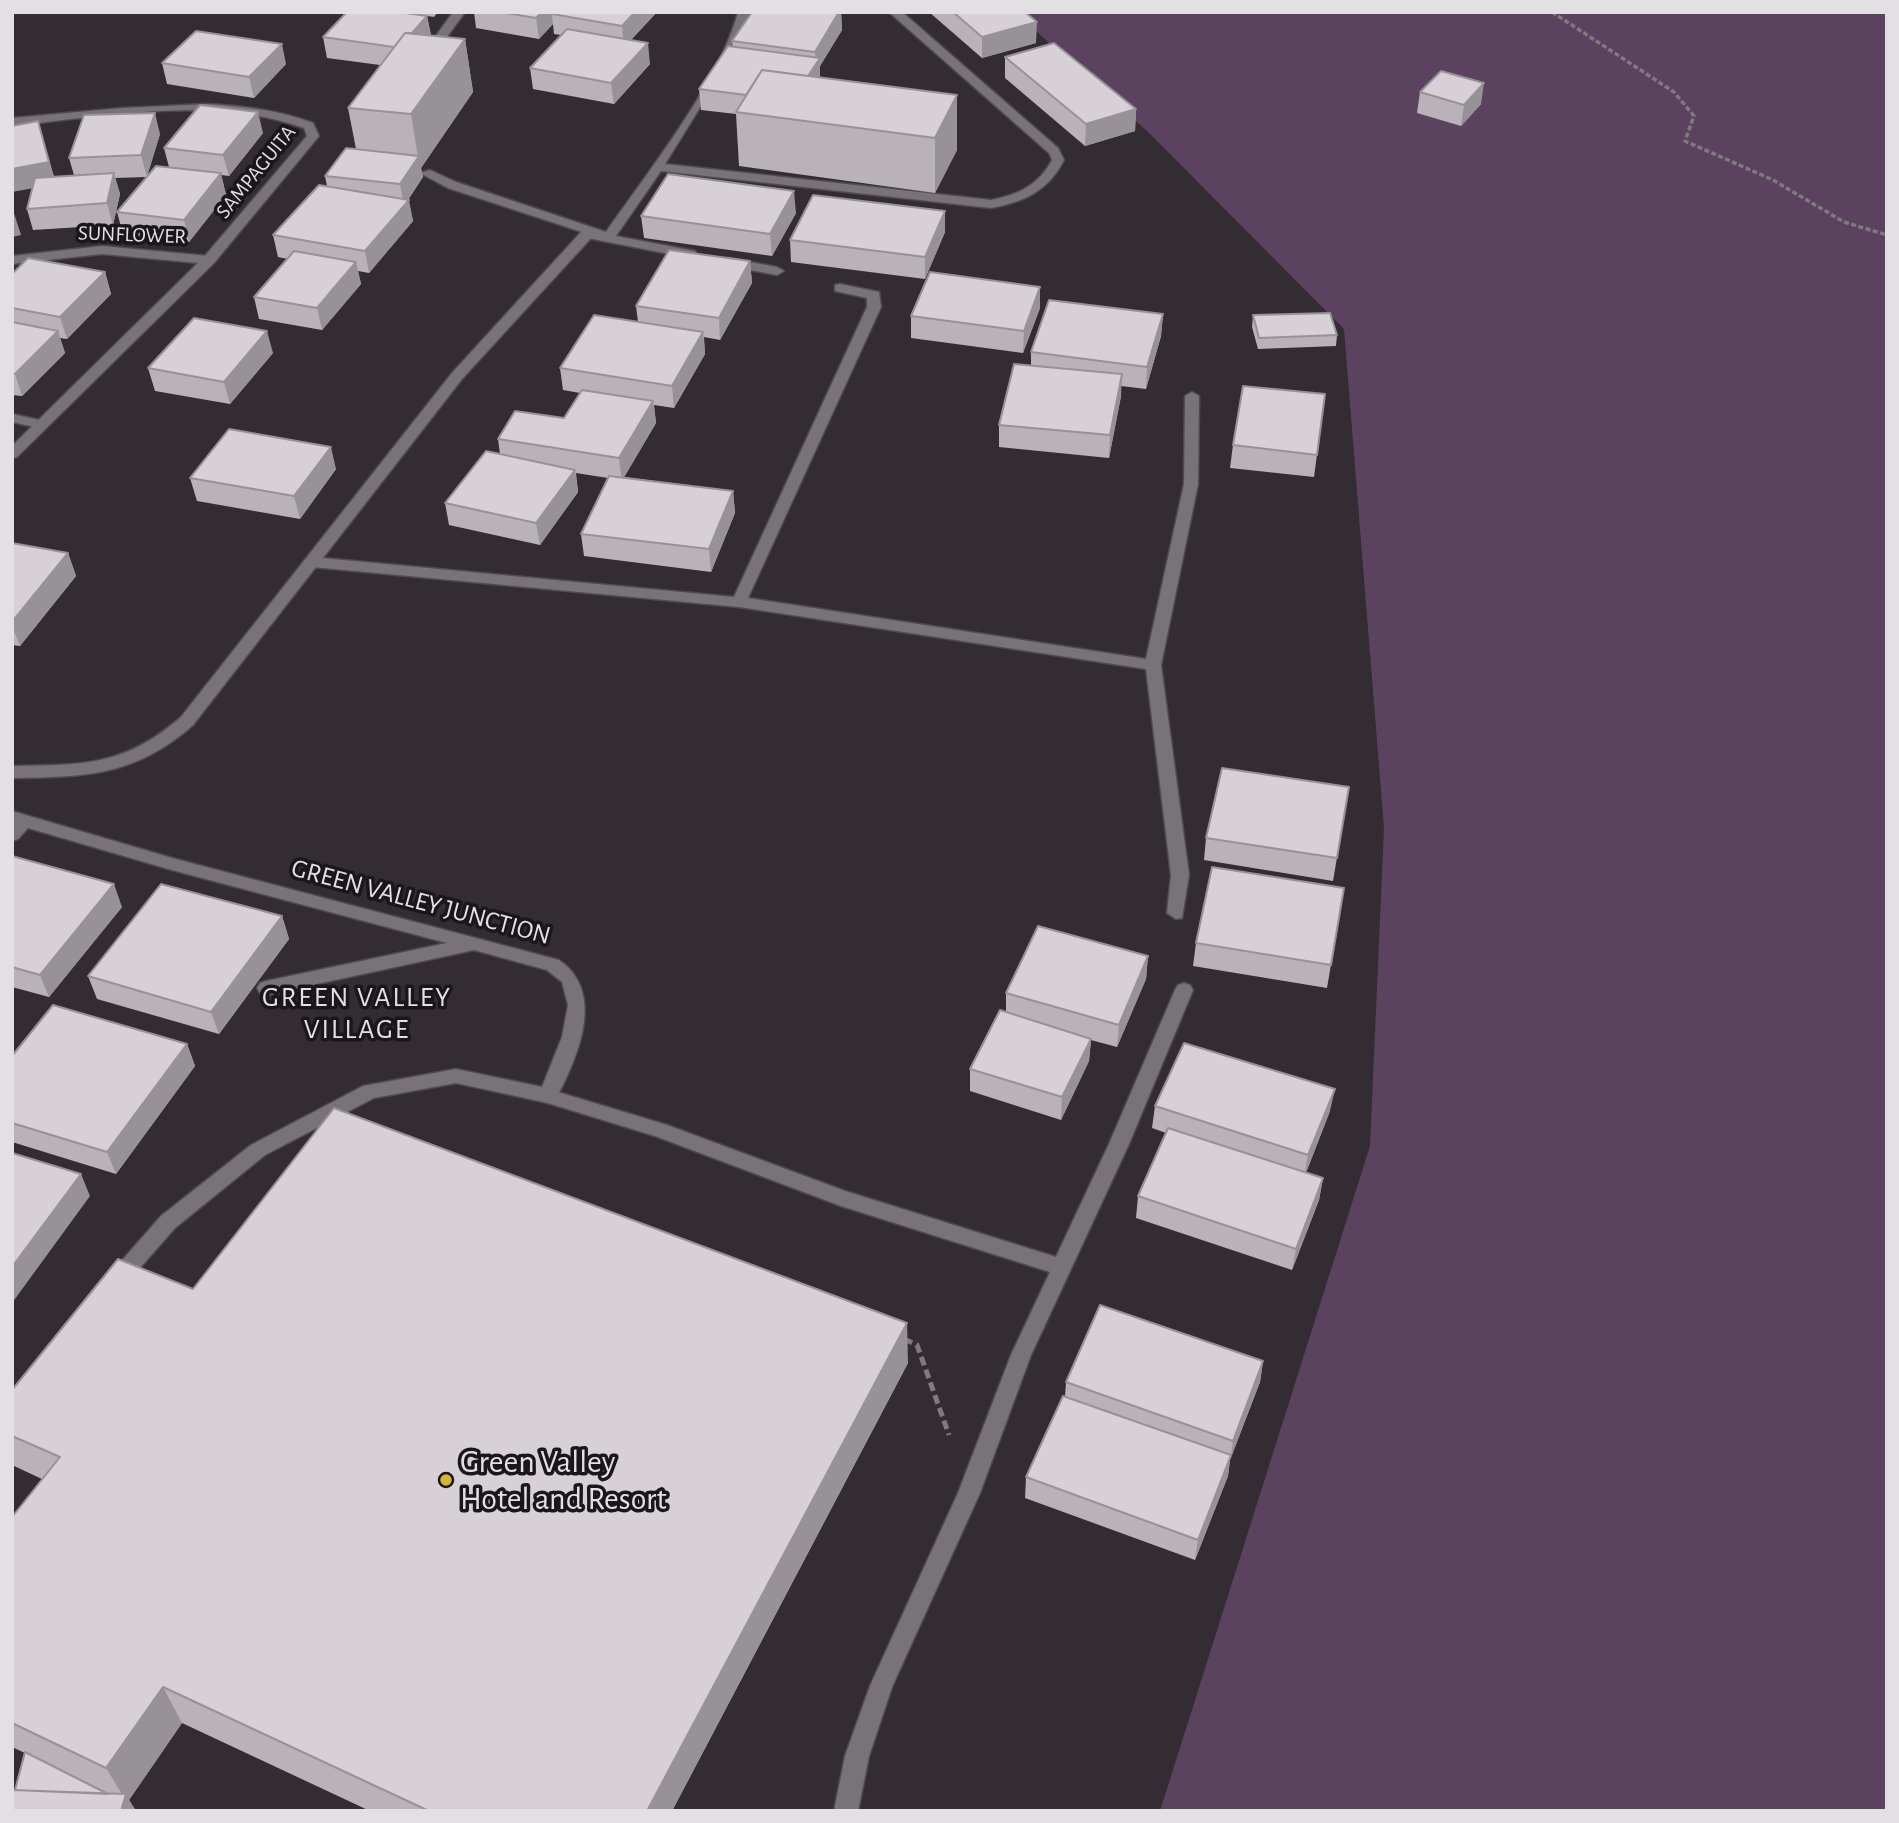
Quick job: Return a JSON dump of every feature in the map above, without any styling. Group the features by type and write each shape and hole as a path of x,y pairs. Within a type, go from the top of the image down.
{"street":[{"path":"418,66 440,42 459,12"},
{"path":"610,236 657,167 744,26 744,12"},
{"path":"657,167 991,204 1016,200 1035,191 1054,170 1058,160 1054,151 895,12"},
{"name":"SAMPAGUITA","path":"12,122 100,114 224,109 293,117 309,125 313,136 209,260 39,424 12,454"},
{"path":"426,173 558,222 610,236"},
{"path":"587,234 610,236"},
{"path":"587,234 777,271"},
{"path":"12,772 83,772 150,751 171,737 457,376 587,234"},
{"name":"SUNFLOWER","path":"12,260 102,250 209,260"},
{"path":"739,602 874,307 874,295 840,288"},
{"path":"1176,913 1180,875 1153,665 1191,484 1192,396"},
{"path":"12,418 39,424"},
{"path":"312,562 739,602 1153,665"},
{"name":"GREEN VALLEY JUNCTION","path":"16,825 553,965 570,978 578,997 577,1017 548,1096"},
{"path":"266,988 473,944"},
{"path":"846,1811 857,1756 881,1686 969,1493 1021,1354 1119,1144 1184,990"},
{"path":"105,1294 168,1222 258,1150 370,1091 456,1076 548,1096 660,1130 841,1198 1060,1267"}],"path":[{"path":"38,12 61,12"},
{"path":"1552,12 1674,92 1694,116 1685,141 1773,180 1843,222 1887,234"},
{"path":"896,1336 917,1345 969,1493"}],"shaded area":[{"path":"1015,12 1887,12 1887,1811 1160,1811 1370,1146 1384,828 1344,329 1149,133"}],"building":[{"path":"347,12 399,12 427,16 412,33 405,33 394,47 323,37"},
{"path":"500,12 542,12 536,18"},
{"path":"635,12 622,26 552,14"},
{"path":"752,12 839,12 815,52 732,41"},
{"path":"953,12 1025,12 1037,22 982,37"},
{"path":"567,29 648,43 611,83 530,68"},
{"path":"196,31 282,44 249,77 162,63"},
{"path":"405,33 465,39 411,114 348,108"},
{"path":"1054,43 1136,109 1086,124 1005,57"},
{"path":"728,46 820,58 808,76 762,70 746,95 699,89"},
{"path":"762,70 957,95 935,138 736,112"},
{"path":"1441,71 1484,83 1464,105 1420,92"},
{"path":"200,105 258,112 223,155 164,148"},
{"path":"155,113 141,155 69,158 84,115"},
{"path":"38,121 49,162 12,169 12,126"},
{"path":"346,148 419,156 400,184 325,176"},
{"path":"156,166 221,173 184,220 117,212"},
{"path":"114,173 107,203 27,209 35,178"},
{"path":"668,174 794,191 770,234 641,216"},
{"path":"319,185 409,200 365,251 273,235"},
{"path":"813,195 945,211 925,257 790,240"},
{"path":"669,250 750,261 719,318 636,306"},
{"path":"294,251 356,262 317,308 254,297"},
{"path":"28,258 105,272 60,317 12,308 12,274"},
{"path":"930,272 1040,287 1024,331 911,316"},
{"path":"1049,300 1163,314 1147,367 1031,352"},
{"path":"1330,313 1337,335 1259,338 1253,315"},
{"path":"594,315 703,332 672,386 560,368"},
{"path":"194,318 267,331 224,382 148,368"},
{"path":"12,322 58,331 15,374 12,374"},
{"path":"1014,364 1122,374 1110,435 999,425"},
{"path":"1243,386 1325,394 1317,455 1233,445"},
{"path":"582,390 653,401 619,458 498,439 515,411 564,418"},
{"path":"229,429 331,447 294,496 190,478"},
{"path":"486,451 575,470 536,523 445,503"},
{"path":"609,476 733,491 709,549 581,534"},
{"path":"12,543 68,553 12,622"},
{"path":"1222,768 1349,787 1337,858 1206,838"},
{"path":"12,856 114,884 40,975 12,967"},
{"path":"1212,867 1344,888 1331,965 1196,943"},
{"path":"161,884 282,916 211,1012 88,976"},
{"path":"1038,926 1148,956 1119,1025 1006,993"},
{"path":"53,1005 187,1044 107,1152 12,1123 12,1056"},
{"path":"1000,1010 1091,1039 1062,1097 970,1069"},
{"path":"1184,1043 1335,1089 1308,1155 1155,1106"},
{"name":"Green Valley Hotel and Resort","path":"334,1108 907,1323 647,1811 429,1811 163,1687 106,1768 12,1723 12,1517 60,1457 12,1436 12,1390 118,1259 193,1289"},
{"path":"1168,1128 1323,1178 1296,1249 1138,1196"},
{"path":"12,1153 81,1174 12,1267"},
{"path":"1100,1305 1263,1361 1233,1441 1066,1382"},
{"path":"1063,1396 1231,1455 1198,1540 1026,1477"},
{"path":"25,1752 108,1794 15,1790"},
{"path":"12,1790 126,1794 121,1811 12,1811"}],"place":[{"name":"Green Valley Hotel and Resort","path":"446,1480"}],"district":[{"name":"GREEN VALLEY VILLAGE","path":"357,1014"}]}
